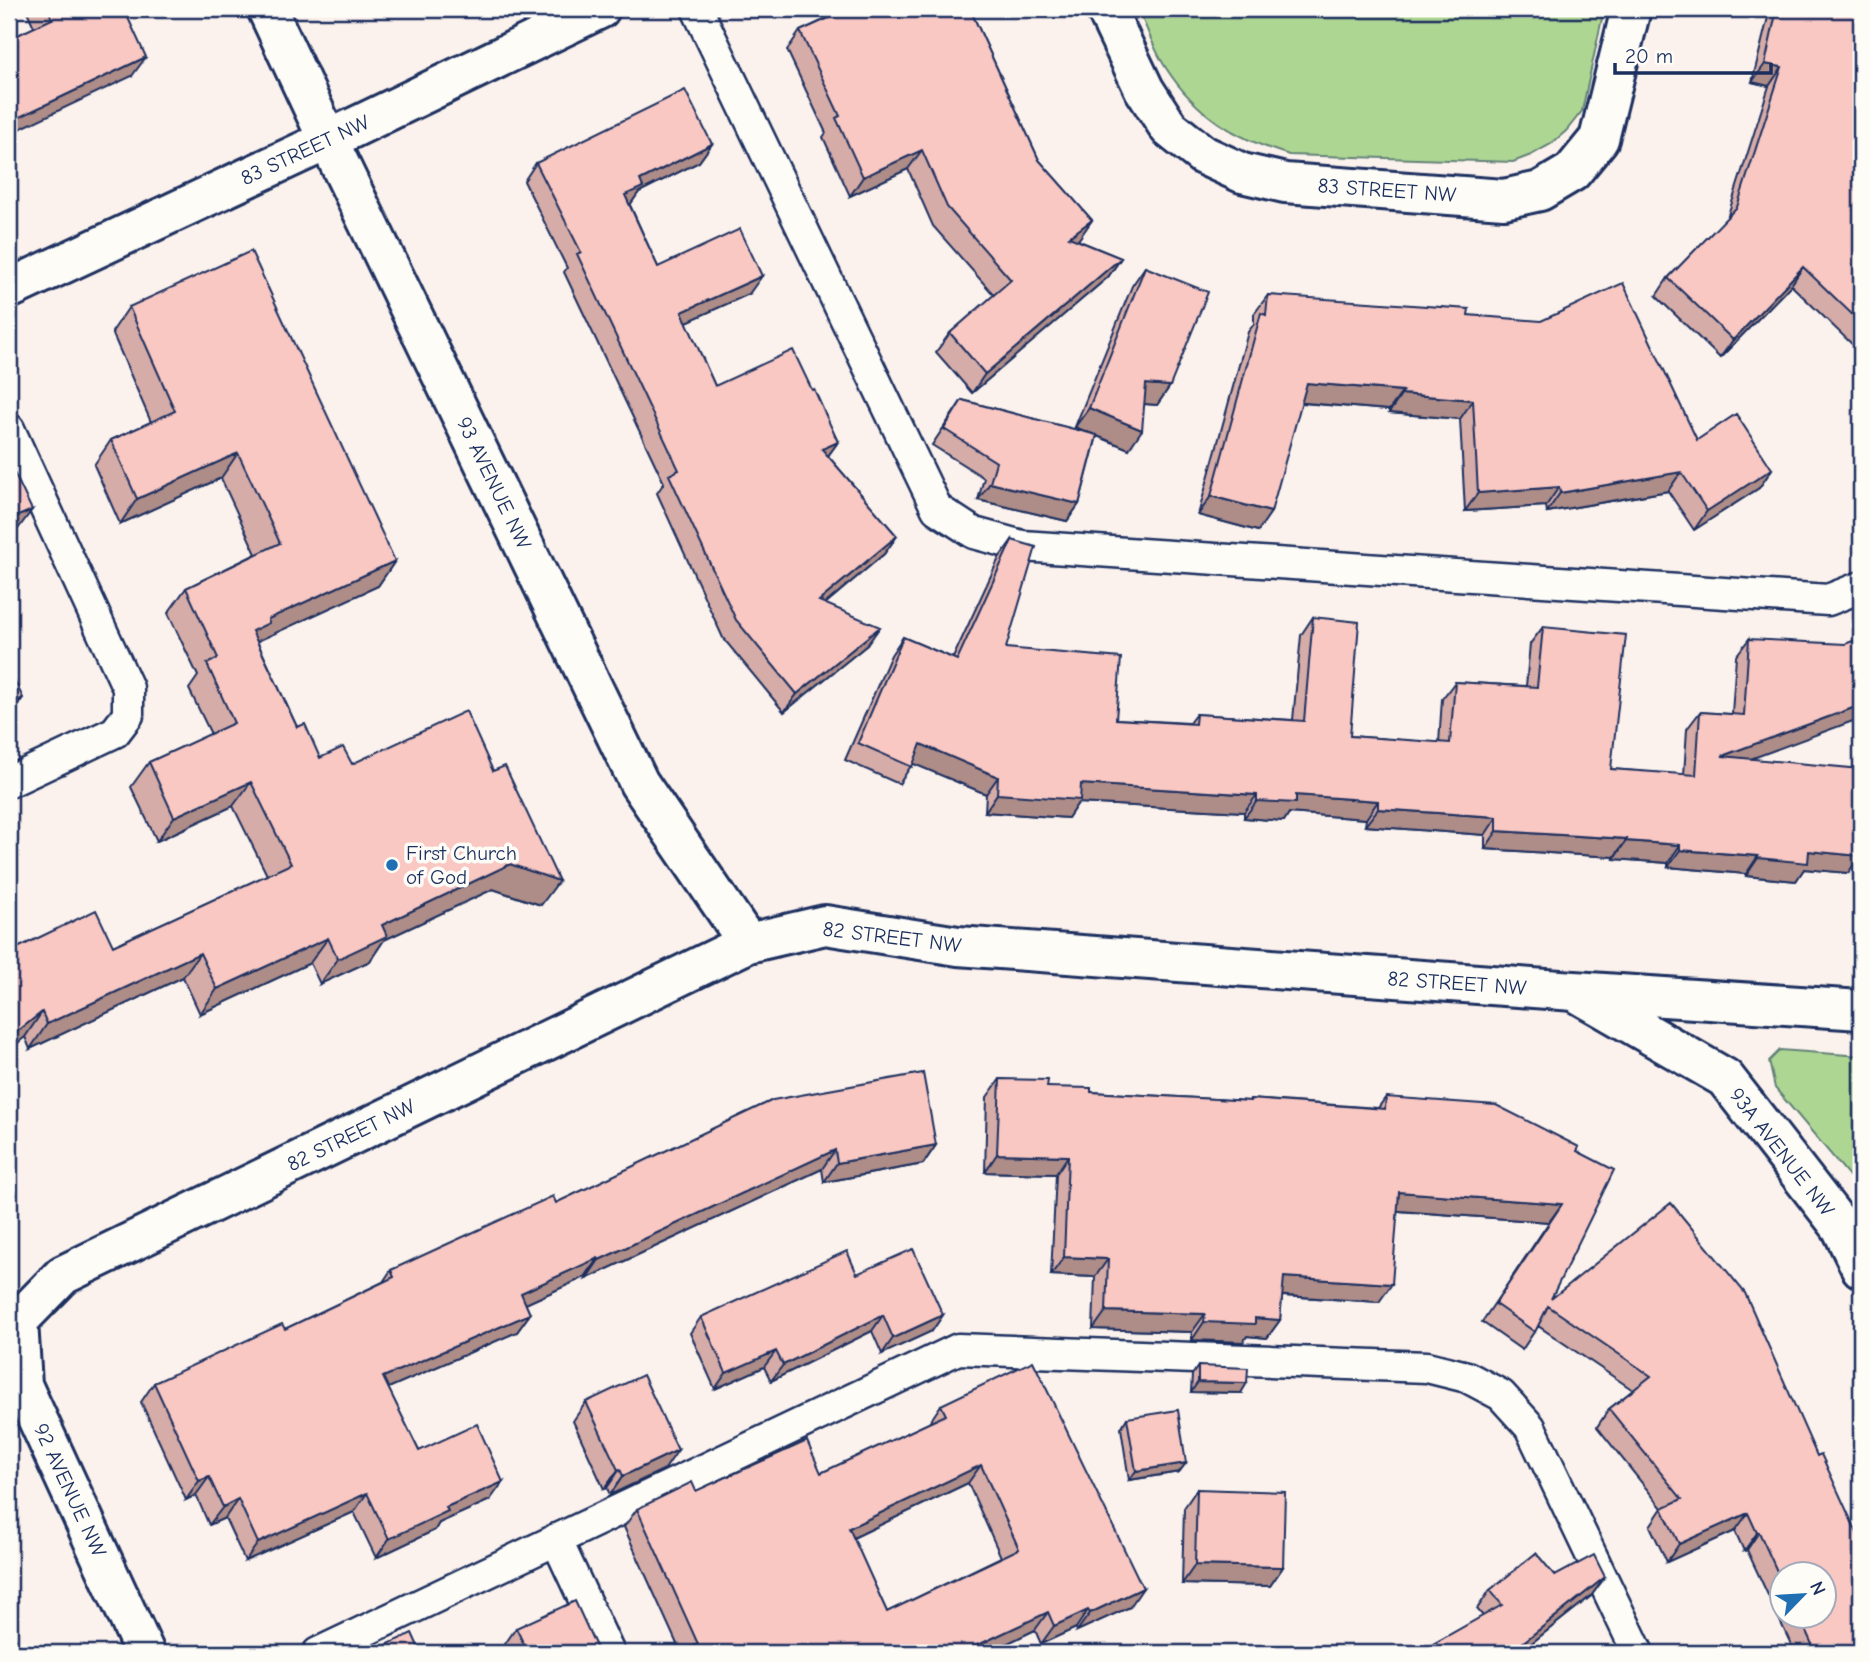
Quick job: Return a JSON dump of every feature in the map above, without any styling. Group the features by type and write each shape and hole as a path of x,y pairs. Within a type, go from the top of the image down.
{"street":[{"name":"93 AVENUE NW","path":"267,9 639,783 748,943"},
{"name":"83 STREET NW","path":"9,289 600,9"},
{"name":"83 STREET NW","path":"1107,9 1144,89 1170,128 1203,155 1242,173 1285,183 1504,199 1540,191 1572,172 1599,139 1631,9"},
{"name":"82 STREET NW","path":"18,1321 63,1275 748,943 825,925 958,946 1861,1010"},
{"name":"93A AVENUE NW","path":"1574,991 1725,1078 1841,1227 1861,1268"},
{"name":"92 AVENUE NW","path":"18,1321 22,1385 145,1653"}],"lane":[{"path":"697,9 937,509 974,533 1022,546 1828,600 1861,587"},
{"path":"9,429 128,688 128,715 115,732 9,782"},
{"path":"318,1653 958,1349 1427,1367 1468,1377 1501,1395 1530,1427 1638,1653"},
{"path":"556,1539 609,1653"}],"green space":[{"path":"1138,9 1604,9 1582,111 1551,144 1513,162 1289,155 1251,141 1204,112 1178,85 1158,54"},
{"path":"1780,1050 1861,1056 1861,1190 1775,1088 1769,1061"}],"building":[{"path":"48,9 124,9 146,57 9,122 9,39 52,19"},
{"path":"849,9 970,9 1039,160 1092,220 1069,237 1121,258 985,374 950,333 1011,280 947,207 922,150 863,177 836,118 840,116 800,31"},
{"path":"1777,9 1861,9 1861,323 1803,267 1733,340 1668,278 1737,207 1782,67 1765,64"},
{"path":"685,90 712,144 640,180 643,187 625,195 658,267 740,229 762,276 682,312 715,386 793,350 838,442 822,449 897,536 819,601 880,627 797,694 736,620 669,475 679,470 577,254 581,252 536,163"},
{"path":"251,251 395,561 268,619 269,623 252,631 297,727 305,724 320,758 343,747 352,764 466,711 493,771 505,766 559,881 510,864 382,925 387,936 338,959 328,938 217,989 200,953 47,1024 42,1012 9,1038 9,952 96,910 113,946 291,864 251,782 174,817 149,762 234,723 207,664 218,658 186,588 280,543 238,453 137,499 111,440 175,411 129,307"},
{"path":"1145,267 1208,292 1170,386 1146,384 1142,430 1089,408"},
{"path":"1623,283 1697,440 1736,414 1772,469 1707,511 1681,472 1560,493 1559,487 1478,493 1473,400 1307,383 1271,512 1211,496 1261,313 1266,315 1268,295 1469,309 1468,315 1541,321"},
{"path":"962,400 1097,435 1079,504 990,483 996,462 944,429"},
{"path":"9,462 32,510 9,520"},
{"path":"1012,540 1036,547 1006,648 1121,658 1116,719 1195,724 1196,714 1304,721 1313,617 1359,622 1350,736 1450,743 1455,682 1537,687 1543,627 1626,635 1611,769 1696,775 1700,712 1744,715 1749,639 1845,644 1861,638 1861,705 1722,756 1861,769 1860,856 1809,851 1808,863 1680,850 1680,845 1626,841 1627,839 1497,831 1497,817 1378,809 1378,801 1296,795 1296,803 1257,801 1257,795 1081,784 1080,800 997,794 998,777 921,744 912,767 858,743 903,637 957,660"},
{"path":"9,669 23,698 9,705"},
{"path":"923,1073 936,1145 837,1163 835,1150 599,1260 598,1258 521,1293 530,1314 383,1377 419,1451 477,1424 503,1482 446,1507 448,1511 389,1539 367,1493 258,1543 238,1499 223,1507 209,1477 199,1481 154,1383 282,1324 285,1329 394,1277 391,1270 553,1196 556,1203 773,1100"},
{"path":"1000,1079 1048,1080 1047,1087 1091,1088 1091,1092 1250,1099 1385,1109 1386,1097 1496,1105 1579,1147 1577,1151 1614,1170 1551,1299 1671,1203 1745,1293 1817,1456 1821,1454 1861,1542 1861,1653 1816,1653 1805,1630 1839,1630 1839,1560 1772,1560 1748,1513 1679,1544 1662,1508 1682,1499 1609,1409 1651,1376 1548,1306 1535,1332 1495,1304 1562,1204 1399,1192 1392,1284 1284,1277 1280,1320 1255,1318 1255,1324 1204,1322 1205,1314 1106,1311 1108,1259 1064,1257 1068,1156 997,1154"},
{"path":"913,1249 943,1315 893,1338 883,1315 783,1365 776,1351 726,1373 701,1317 847,1251 857,1274"},
{"path":"1033,1361 1143,1588 1090,1613 1088,1610 1054,1626 1048,1612 961,1653 688,1653 686,1650 698,1644 637,1509 692,1482 696,1491 807,1441 821,1473 946,1415 941,1405","holes":["981,1465 1019,1549 887,1612 849,1528"]},
{"path":"1198,1366 1248,1368 1247,1383 1198,1382"},
{"path":"643,1375 678,1450 623,1476 586,1402"},
{"path":"1178,1410 1186,1463 1136,1471 1127,1418"},
{"path":"1197,1489 1285,1492 1283,1567 1195,1565"},
{"path":"1536,1553 1555,1576 1594,1555 1605,1577 1511,1653 1429,1653 1426,1648 1502,1605 1490,1590"},
{"path":"575,1601 599,1653 528,1653 516,1628"},
{"path":"9,1624 22,1653 9,1653"},
{"path":"412,1633 421,1653 369,1653"}],"place":[{"name":"First Church of God","path":"392,865"}]}
